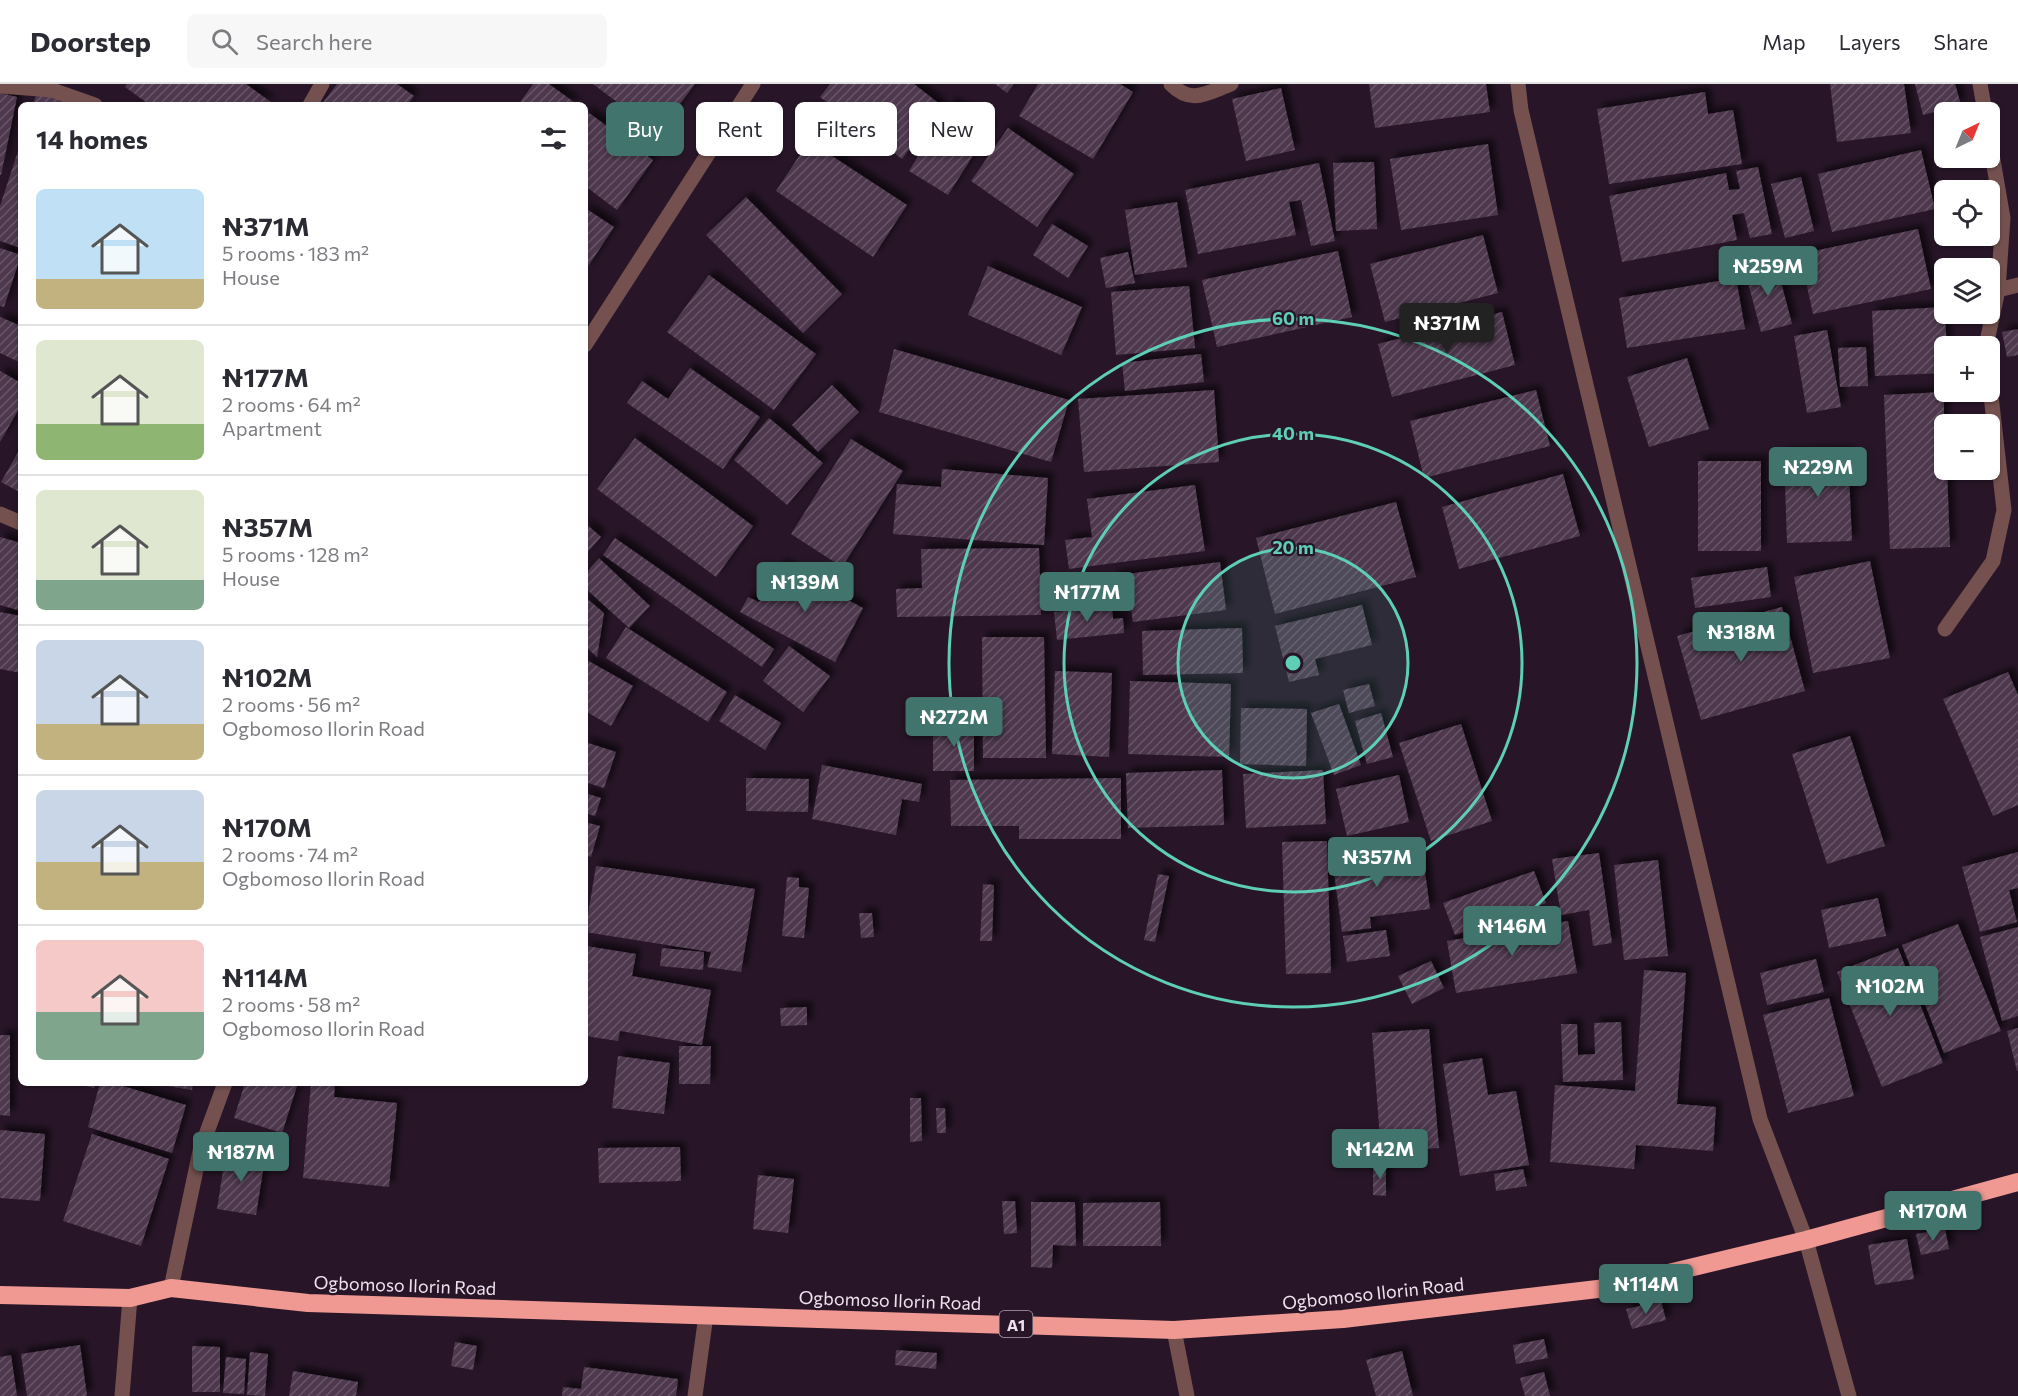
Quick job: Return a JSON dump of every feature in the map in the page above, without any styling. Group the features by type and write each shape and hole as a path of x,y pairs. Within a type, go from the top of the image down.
{"highway":[{"name":"Ogbomoso Ilorin Road","path":"0,1295 130,1298 171,1288 308,1303 1173,1330 1343,1319 1606,1288 1806,1240 2018,1182"}],"street":[{"path":"312,102 322,84"},
{"path":"588,340 753,84"},
{"path":"1171,84 1181,95 1195,97 1231,84"},
{"path":"1518,84 1521,110 1760,1119 1806,1240 1849,1396"},
{"path":"1980,84 1983,102"},
{"path":"0,86 52,90 86,102"},
{"path":"1994,168 2003,218 2000,261"},
{"path":"2000,290 2018,285"},
{"path":"1945,628 1993,561 2004,510 1992,402"},
{"path":"0,514 18,522"},
{"path":"171,1288 200,1151 224,1086"},
{"path":"122,1396 130,1298"},
{"path":"695,1396 706,1315"},
{"path":"1173,1330 1186,1396"}],"building":[{"path":"127,84 246,84 271,102 146,102 125,87"},
{"path":"337,84 397,84 414,96 409,102 323,102"},
{"path":"533,84 549,84 574,102 520,102"},
{"path":"593,84 695,84 681,102 617,102"},
{"path":"830,84 914,84 937,102 909,102 909,149 902,159 897,155 897,102 827,102 820,97"},
{"path":"995,84 1014,84 1007,93"},
{"path":"1038,84 1120,84 1133,92 1093,159 1019,116"},
{"path":"1369,84 1486,84 1490,112 1375,128"},
{"path":"1830,84 1904,84 1911,133 1837,142"},
{"path":"1915,84 1955,84 1960,102 1934,102 1934,112 1923,115"},
{"path":"1281,88 1295,150 1246,161 1232,99"},
{"path":"37,91 67,102 34,102"},
{"path":"1705,92 1708,114 1733,110 1742,164 1609,184 1597,109"},
{"path":"0,93 17,97 1,175 0,175"},
{"path":"588,112 606,125 606,156 648,156 653,160 617,210 588,188"},
{"path":"1008,128 1074,174 1037,227 971,181 988,156 995,156 995,147"},
{"path":"1488,144 1498,215 1401,230 1390,159"},
{"path":"1921,150 1934,209 1832,232 1818,174"},
{"path":"18,151 18,247 0,241 0,206"},
{"path":"799,156 832,156 907,205 873,257 776,191"},
{"path":"918,156 973,156 948,195 909,171"},
{"path":"1374,162 1377,229 1336,231 1333,163"},
{"path":"1319,163 1335,241 1311,246 1301,200 1289,202 1296,235 1198,254 1185,190"},
{"path":"1758,167 1772,234 1750,238 1744,213 1732,215 1737,240 1622,262 1609,196 1726,173 1729,190 1740,189 1736,171"},
{"path":"1801,177 1814,231 1785,238 1771,184"},
{"path":"746,197 842,294 803,333 706,235"},
{"path":"1177,202 1187,267 1135,275 1125,210"},
{"path":"588,210 614,227 588,266"},
{"path":"1052,224 1088,246 1068,278 1033,255"},
{"path":"1918,229 1931,289 1813,314 1800,254"},
{"path":"1483,235 1498,293 1385,322 1370,264"},
{"path":"0,248 18,254 18,264 4,307 0,306"},
{"path":"1338,251 1352,317 1217,347 1202,280"},
{"path":"1128,252 1135,283 1106,288 1100,258"},
{"path":"1776,263 1792,324 1761,332 1745,271"},
{"path":"988,266 1082,307 1061,355 968,315"},
{"path":"709,275 816,354 774,410 667,332"},
{"path":"1736,278 1745,329 1627,348 1619,298"},
{"path":"1189,286 1195,348 1116,355 1111,292"},
{"path":"1934,308 1934,324 1945,324 1946,336 1934,336 1934,373 1875,376 1872,311"},
{"path":"1502,312 1515,365 1392,397 1378,344"},
{"path":"0,317 18,325 18,362 0,353"},
{"path":"2018,329 2018,355 2007,357 2002,332"},
{"path":"1827,330 1841,407 1807,413 1794,336"},
{"path":"1866,347 1868,386 1840,387 1838,348"},
{"path":"894,349 1069,400 1051,462 879,412"},
{"path":"1201,354 1204,382 1125,391 1122,363"},
{"path":"1687,358 1709,429 1649,447 1627,377"},
{"path":"690,368 760,417 723,469 627,403 642,381 668,399"},
{"path":"0,371 18,381 18,410 0,442"},
{"path":"832,385 859,412 818,452 792,425"},
{"path":"1214,390 1219,462 1084,472 1078,399"},
{"path":"1536,390 1550,446 1424,478 1410,421"},
{"path":"1934,392 1934,402 1944,402 1944,414 1934,414 1934,480 1947,480 1950,547 1890,549 1884,395"},
{"path":"769,418 823,463 787,505 734,460"},
{"path":"635,438 753,526 716,577 597,489"},
{"path":"851,439 903,471 842,567 791,534"},
{"path":"18,452 18,491 1,482"},
{"path":"1848,452 1852,541 1787,543 1784,454"},
{"path":"1698,461 1761,461 1761,551 1698,551"},
{"path":"942,469 1048,478 1044,545 893,534 897,484 941,487"},
{"path":"1563,474 1580,536 1459,569 1442,507"},
{"path":"1195,485 1205,551 1069,569 1065,540 1092,537 1087,499"},
{"path":"1396,502 1416,577 1275,614 1256,538"},
{"path":"588,526 601,537 588,552"},
{"path":"0,537 18,542 18,610 0,605"},
{"path":"615,538 774,649 762,667 603,555"},
{"path":"1039,548 1041,615 897,617 896,589 922,588 921,549"},
{"path":"599,558 650,606 629,628 588,591 588,571"},
{"path":"1870,561 1890,658 1813,673 1794,577"},
{"path":"1220,562 1226,610 1133,622 1130,601 1115,602 1111,576"},
{"path":"780,564 863,608 835,662 740,612 748,597 759,602"},
{"path":"1767,567 1771,597 1695,608 1691,578"},
{"path":"588,600 604,613 597,657 588,649"},
{"path":"1362,605 1372,645 1315,659 1319,675 1289,682 1275,626"},
{"path":"1112,606 1113,619 1123,618 1124,633 1057,640 1054,612"},
{"path":"1782,607 1805,691 1701,720 1677,636"},
{"path":"0,612 18,615 18,672 0,669"},
{"path":"626,627 727,692 708,722 606,658"},
{"path":"1242,628 1243,673 1143,675 1142,631"},
{"path":"982,637 1044,637 1046,758 983,758"},
{"path":"789,646 830,676 803,712 763,681"},
{"path":"588,661 633,686 611,726 588,713"},
{"path":"1055,671 1112,673 1109,757 1052,754"},
{"path":"2008,672 2018,695 2018,805 1993,816 1943,699"},
{"path":"1130,681 1231,684 1229,757 1128,754"},
{"path":"1369,684 1375,706 1349,713 1343,690"},
{"path":"735,695 781,723 765,750 719,721"},
{"path":"1339,704 1361,765 1334,775 1311,713"},
{"path":"1241,708 1307,709 1306,766 1240,764"},
{"path":"1381,713 1393,757 1367,764 1355,721"},
{"path":"1461,724 1492,821 1431,841 1399,743"},
{"path":"933,725 974,725 974,771 933,771"},
{"path":"1850,736 1885,846 1827,864 1792,754"},
{"path":"588,743 616,752 604,788 588,783"},
{"path":"822,765 922,784 919,802 902,799 896,835 812,819"},
{"path":"1222,770 1224,825 1128,828 1126,773"},
{"path":"1323,770 1326,824 1246,828 1243,774"},
{"path":"1399,775 1409,822 1347,836 1336,789"},
{"path":"746,778 809,779 808,812 746,811"},
{"path":"1121,778 1121,839 1019,839 1019,826 951,826 950,780"},
{"path":"588,794 601,798 595,816 588,814"},
{"path":"588,823 600,826 591,857 588,856"},
{"path":"1327,841 1331,973 1286,974 1282,842"},
{"path":"1359,845 1362,866 1423,857 1430,909 1370,917 1371,928 1342,932 1331,849"},
{"path":"2018,852 2018,888 2009,890 2017,922 1980,932 1962,867"},
{"path":"1599,853 1612,943 1593,946 1589,910 1561,915 1552,859"},
{"path":"1658,860 1668,956 1624,960 1614,865"},
{"path":"596,866 755,889 741,972 707,967 711,952 588,932 588,914"},
{"path":"1534,871 1546,903 1455,935 1443,903"},
{"path":"1158,874 1169,876 1155,942 1144,940"},
{"path":"787,877 799,878 799,887 809,888 804,938 782,936"},
{"path":"983,884 994,885 992,941 980,941"},
{"path":"1878,898 1886,936 1829,948 1821,910"},
{"path":"859,913 872,913 874,937 861,938"},
{"path":"1568,921 1577,973 1456,993 1447,941"},
{"path":"1958,924 2001,1031 1944,1053 1902,945"},
{"path":"2018,927 2018,1016 2002,1021 1980,937"},
{"path":"1386,930 1390,956 1347,962 1343,936"},
{"path":"588,946 636,954 632,976 711,990 702,1045 620,1031 618,1041 588,1036"},
{"path":"662,948 704,952 703,970 660,966"},
{"path":"1898,948 1943,1063 1882,1087 1837,972"},
{"path":"1816,959 1824,992 1767,1005 1760,973"},
{"path":"1431,961 1444,988 1412,1004 1398,976"},
{"path":"1644,970 1686,973 1677,1104 1716,1107 1713,1151 1636,1145 1634,1169 1550,1162 1555,1085 1635,1091"},
{"path":"1829,998 1854,1096 1788,1113 1763,1015"},
{"path":"807,1007 807,1025 781,1026 780,1008"},
{"path":"1621,1022 1623,1080 1563,1082 1561,1024 1577,1024 1578,1055 1595,1054 1594,1023"},
{"path":"2018,1028 2018,1071 2017,1071 2007,1031"},
{"path":"1429,1029 1439,1148 1381,1152 1372,1033"},
{"path":"0,1035 10,1035 10,1116 0,1115"},
{"path":"679,1046 711,1046 710,1084 679,1084"},
{"path":"618,1056 670,1063 664,1114 612,1108"},
{"path":"1482,1058 1488,1095 1516,1091 1529,1165 1460,1176 1443,1064"},
{"path":"99,1086 123,1086 186,1105 172,1153 88,1127"},
{"path":"167,1086 193,1086 192,1090"},
{"path":"244,1086 297,1086 282,1133 234,1118"},
{"path":"311,1086 335,1086 334,1097 397,1103 389,1187 303,1178"},
{"path":"910,1098 921,1098 922,1141 910,1142"},
{"path":"936,1108 945,1108 946,1133 937,1133"},
{"path":"0,1130 45,1134 40,1201 0,1198"},
{"path":"92,1134 169,1159 141,1246 63,1221"},
{"path":"680,1147 681,1181 599,1183 598,1148"},
{"path":"226,1151 265,1158 256,1215 217,1209"},
{"path":"1373,1165 1386,1165 1386,1196 1373,1195"},
{"path":"1523,1169 1527,1186 1496,1191 1494,1174"},
{"path":"758,1175 794,1179 788,1233 753,1229"},
{"path":"1002,1201 1015,1201 1017,1233 1004,1234"},
{"path":"1031,1202 1075,1202 1076,1246 1053,1245 1052,1268 1031,1267"},
{"path":"1160,1202 1161,1246 1083,1246 1083,1203"},
{"path":"1945,1229 1949,1249 1921,1255 1916,1234"},
{"path":"1907,1239 1914,1279 1875,1285 1868,1245"},
{"path":"1661,1301 1666,1320 1632,1329 1626,1309"},
{"path":"1544,1339 1548,1358 1516,1364 1513,1345"},
{"path":"455,1342 477,1346 473,1370 451,1366"},
{"path":"80,1345 87,1396 27,1396 21,1354"},
{"path":"192,1346 220,1347 220,1392 192,1392"},
{"path":"896,1350 937,1353 936,1369 895,1365"},
{"path":"1402,1351 1413,1396 1376,1396 1366,1360"},
{"path":"250,1352 268,1354 265,1396 247,1395"},
{"path":"11,1355 17,1396 0,1396 0,1357"},
{"path":"226,1357 246,1359 244,1394 223,1393"},
{"path":"584,1367 678,1379 676,1396 562,1396 563,1387 581,1389"},
{"path":"293,1371 358,1382 356,1396 289,1396"},
{"path":"1544,1372 1550,1396 1525,1396 1520,1378"}]}
